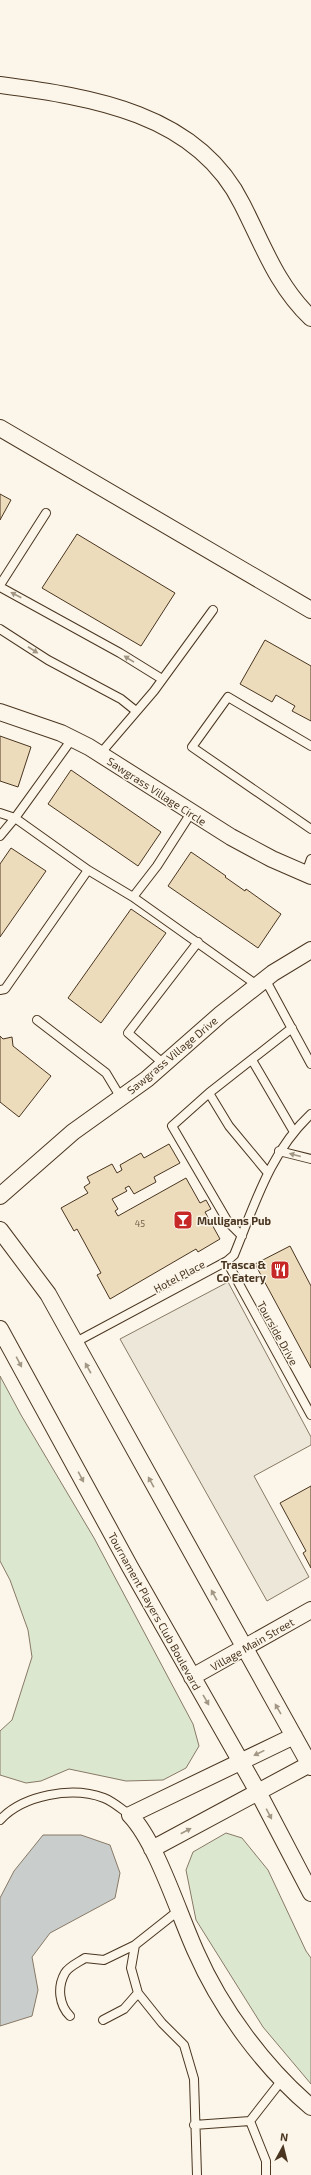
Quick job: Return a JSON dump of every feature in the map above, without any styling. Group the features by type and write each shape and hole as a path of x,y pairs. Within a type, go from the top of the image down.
{"street":[{"path":"0,85 43,91 104,103 157,122 195,145 216,165 232,185 274,273 287,292 311,318"},
{"path":"0,428 311,610"},
{"name":"Sawgrass Village Circle","path":"0,712 72,739 100,754 191,813 266,856 309,870"},
{"name":"Sawgrass Village Drive","path":"0,1196 74,1132 122,1098 261,982 311,950"},
{"path":"0,1230 48,1294 243,1648 310,1766 258,1792 152,1850"},
{"name":"Tournament Players Club Boulevard","path":"0,1329 130,1567 258,1792 311,1893"},
{"name":"Village Main Street","path":"192,1677 311,1610"},
{"path":"294,1736 130,1816 152,1850 196,1954 219,1994 269,2066 311,2107"}],"lane":[{"path":"46,513 0,586 120,653 162,679"},
{"path":"100,754 162,679 213,610"},
{"path":"0,629 48,660 121,699 136,711"},
{"path":"311,746 228,697 192,747 311,829"},
{"path":"0,836 15,818 72,739"},
{"path":"0,813 15,818 88,870 133,897 198,942 261,982 292,1028 311,1064"},
{"path":"133,897 156,866 191,813"},
{"path":"0,990 5,989 88,870"},
{"path":"164,1064 128,1033 198,942"},
{"path":"37,1020 106,1073 122,1098"},
{"path":"242,1236 228,1222 172,1126 209,1093 292,1028"},
{"path":"252,1060 294,1132"},
{"path":"209,1093 230,1126 268,1173"},
{"name":"Hotel Place","path":"74,1343 227,1262 234,1254 268,1173 279,1151 311,1114"},
{"path":"279,1151 311,1159"},
{"name":"Tourside Drive","path":"227,1262 311,1415"},
{"path":"0,1820 16,1807 38,1798 60,1794 82,1793 103,1798 115,1804 130,1816"},
{"path":"70,2016 62,2008 60,1990 65,1972 85,1958 104,1960 135,1945 178,1911"},
{"path":"135,1945 131,1968 138,1993 162,2023 184,2045 194,2079 194,2125 197,2175"},
{"path":"103,2020 124,2009 138,1993"},
{"path":"194,2125 250,2121 282,2080"},
{"path":"250,2121 266,2161 266,2175"}],"green space":[{"path":"0,1376 21,1415 94,1538 193,1724 199,1746 186,1768 163,1780 126,1781 69,1769 41,1781 26,1783 0,1775 0,1731 12,1720 32,1657 28,1630 10,1580 0,1561"},
{"path":"226,1833 242,1838 268,1870 306,1951 311,1958 311,2084 263,2027 196,1920 186,1870 193,1852"}],"shaded area":[{"path":"228,1282 311,1437 311,1445 254,1476 309,1577 267,1601 120,1339"},
{"path":"43,1835 81,1835 110,1845 120,1873 115,1898 50,1933 32,1957 38,1990 32,2016 0,2026 0,1898 14,1871"}],"building":[{"path":"0,494 11,500 0,520"},
{"path":"77,534 175,593 141,646 42,588"},
{"path":"265,640 311,666 311,721 292,711 295,706 276,695 272,702 240,684"},
{"path":"0,736 31,747 18,787 0,781"},
{"path":"71,770 161,832 138,866 48,804"},
{"path":"11,848 46,871 0,937 0,864"},
{"path":"191,852 245,891 246,889 281,914 258,948 168,886"},
{"path":"131,909 166,933 101,1023 68,998"},
{"path":"0,1036 3,1039 12,1037 13,1046 51,1076 19,1117 0,1102"},
{"path":"169,1144 180,1163 154,1177 156,1182 134,1194 129,1186 125,1188 127,1191 112,1199 118,1209 115,1211 118,1216 186,1178 200,1203 206,1200 211,1209 205,1212 220,1239 198,1252 196,1249 110,1299 97,1275 101,1273 77,1229 74,1231 61,1208 88,1193 84,1187 90,1183 87,1177 112,1164 117,1173 122,1170 120,1165 141,1153 144,1158"},
{"path":"290,1246 311,1286 311,1368 255,1264"},
{"path":"311,1486 311,1568 303,1553 306,1551 280,1503"}],"place":[{"name":"Mulligans Pub","path":"183,1220"},
{"name":"Trasca & Co Eatery","path":"280,1270"}]}
